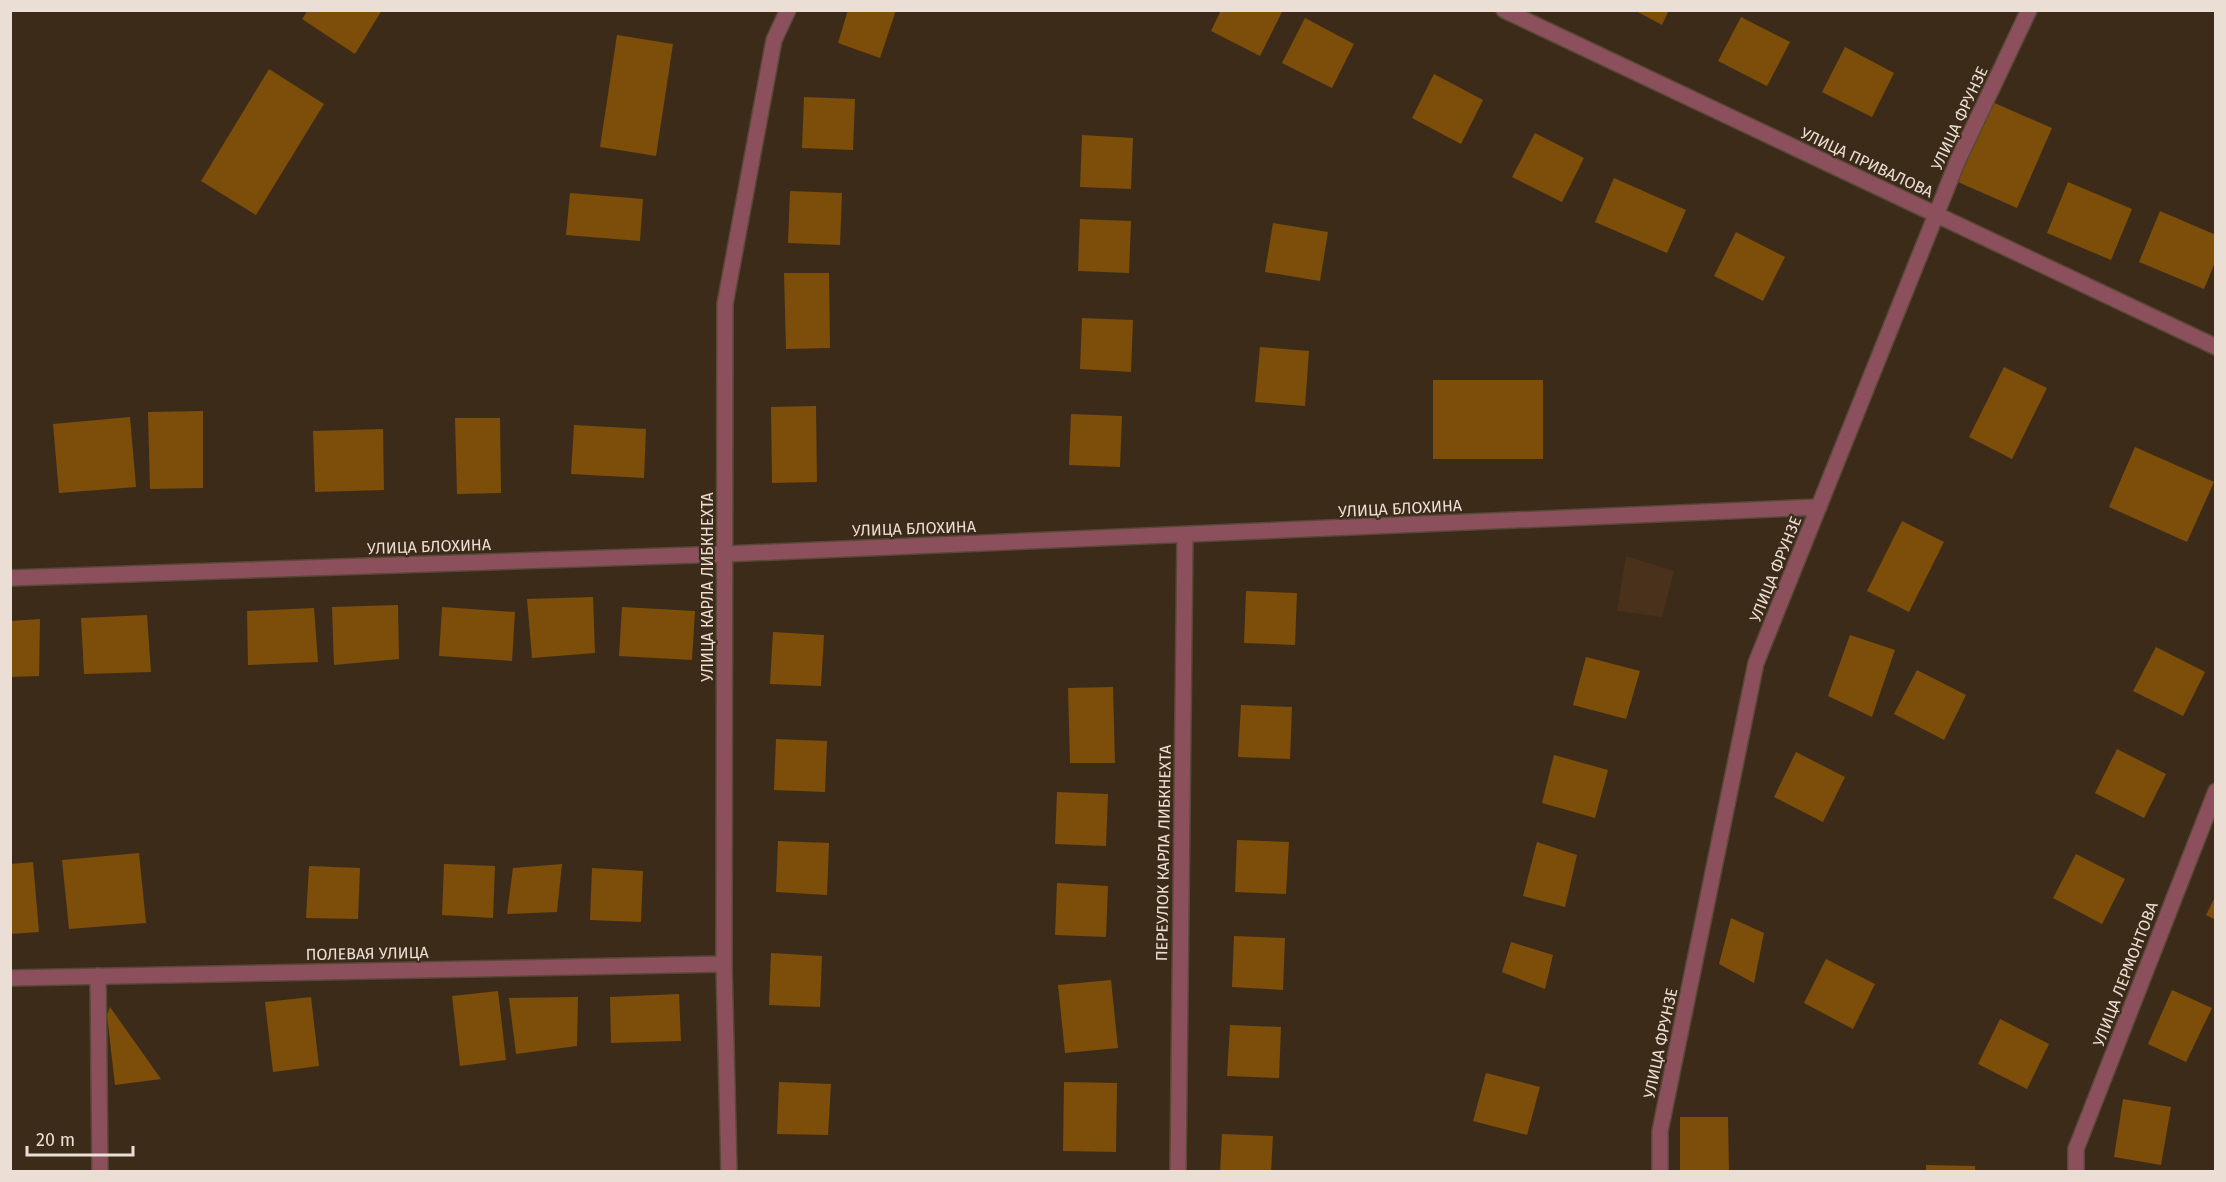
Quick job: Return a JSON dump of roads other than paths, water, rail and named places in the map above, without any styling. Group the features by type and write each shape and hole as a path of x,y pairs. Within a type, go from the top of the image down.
{"street":[{"name":"УЛИЦА КАРЛА ЛИБКНЕХТА","path":"729,1172 724,964 725,304 774,40 788,10"},
{"name":"УЛИЦА ПРИВАЛОВА","path":"1504,10 2216,346"},
{"name":"УЛИЦА ФРУНЗЕ","path":"1660,1172 1660,1131 1756,663 1958,160 2028,10"},
{"name":"УЛИЦА БЛОХИНА","path":"10,578 726,554 1819,507"},
{"name":"ПЕРЕУЛОК КАРЛА ЛИБКНЕХТА","path":"1178,1172 1185,535"},
{"name":"УЛИЦА ЛЕРМОНТОВА","path":"2076,1172 2076,1149 2216,790"},
{"name":"ПОЛЕВАЯ УЛИЦА","path":"10,978 724,964"},
{"path":"98,976 100,1172"}]}
